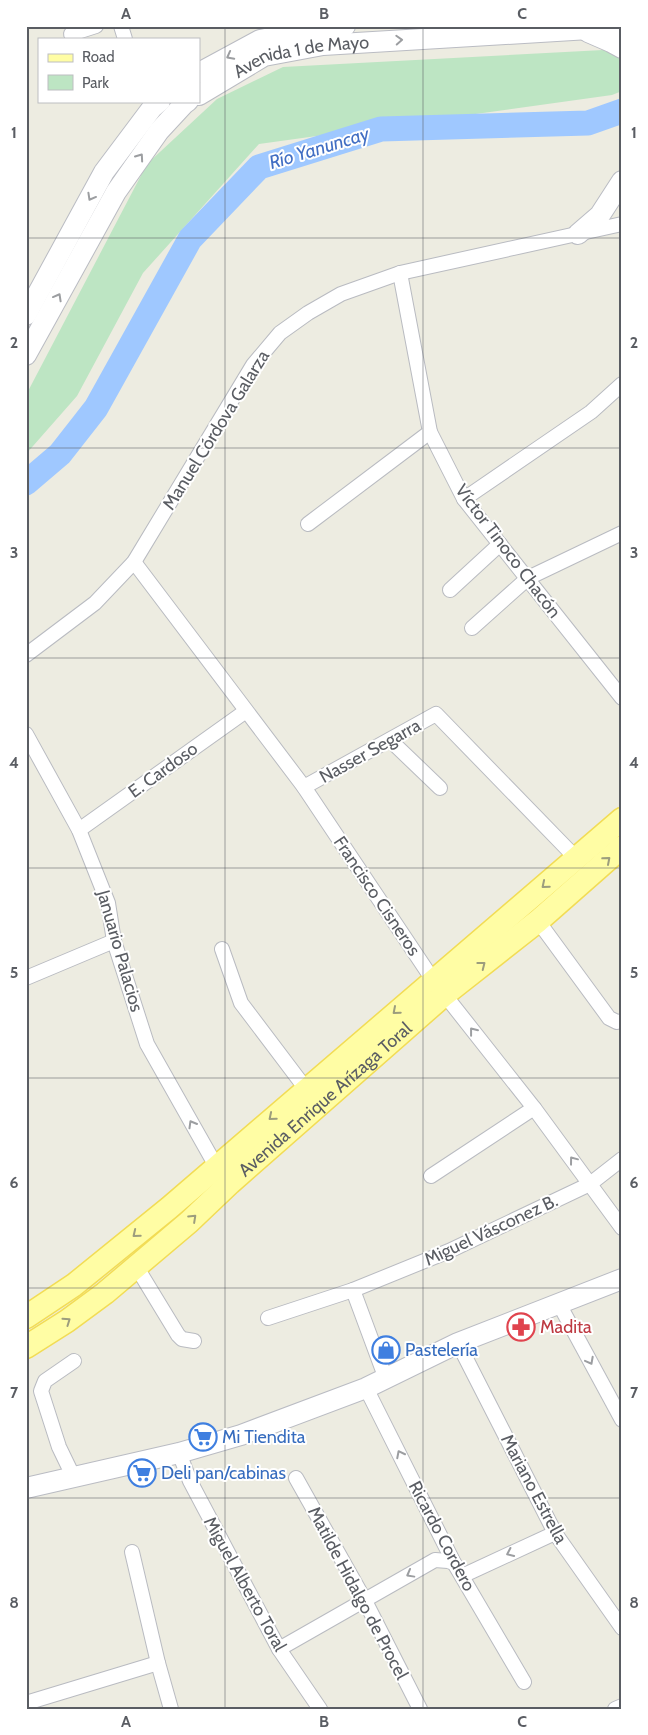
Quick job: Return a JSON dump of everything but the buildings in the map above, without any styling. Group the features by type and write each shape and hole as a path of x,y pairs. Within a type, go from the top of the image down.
{"main road":[{"name":"Avenida 1 de Mayo","path":"200,72 260,41 326,27 345,26"},
{"name":"Avenida 1 de Mayo","path":"200,94 260,41 323,45 622,27"},
{"path":"582,29 622,48"},
{"path":"31,321 116,192 159,132 187,102"},
{"path":"26,355 31,321 104,172 154,104"},
{"path":"578,234 600,215 622,182"},
{"name":"Avenida Enrique Arízaga Toral","path":"26,1347 67,1321 105,1293 189,1222 576,858 622,819"},
{"name":"Avenida Enrique Arízaga Toral","path":"26,1316 74,1285 169,1208 306,1089 439,987 538,921 622,848"},
{"path":"26,1488 179,1453 240,1435 366,1388 458,1343 558,1302 622,1279"}],"street":[{"path":"71,34 96,26"},
{"path":"121,26 126,38"},
{"name":"Manuel Córdova Galarza","path":"26,655 95,603 134,562 253,365 280,333 308,313 341,294 400,273 622,224"},
{"name":"Víctor Tinoco Chacón","path":"400,273 430,432 464,498 622,698"},
{"path":"464,498 591,412 622,384"},
{"path":"308,524 430,432"},
{"path":"472,628 528,578 622,533"},
{"path":"450,590 500,544"},
{"name":"Francisco Cisneros","path":"134,562 304,787 439,987 534,1108 622,1228"},
{"name":"E. Cardoso","path":"79,830 246,711"},
{"name":"Nasser Segarra","path":"304,787 436,714 576,858"},
{"name":"Januario Palacios","path":"26,734 79,830 108,903 114,941 147,1044 216,1166"},
{"path":"390,740 440,788"},
{"path":"538,921 609,1018 617,1022 622,1021"},
{"path":"26,978 114,941"},
{"path":"222,949 241,1003 306,1089"},
{"path":"431,1176 534,1108"},
{"name":"Miguel Vásconez B.","path":"268,1318 353,1290 450,1252 590,1184 622,1158"},
{"path":"136,1266 178,1335 194,1341"},
{"path":"353,1290 386,1379"},
{"path":"558,1302 622,1420"},
{"name":"Mariano Estrella","path":"458,1343 555,1533 622,1628"},
{"path":"74,1361 45,1381 41,1391 59,1447 74,1478"},
{"name":"Ricardo Cordero","path":"366,1388 454,1563 524,1682"},
{"name":"Miguel Alberto Toral","path":"179,1453 190,1481 279,1649 320,1709"},
{"name":"Matilde Hidalgo de Procel","path":"296,1478 364,1599 420,1709"},
{"path":"462,1576 555,1533"},
{"path":"132,1552 158,1663 172,1709"},
{"path":"279,1649 364,1599 436,1560 454,1563"},
{"path":"26,1703 158,1663"},
{"path":"615,1709 622,1706"}],"green space":[{"path":"622,49 622,91 612,95 259,144 143,273 77,396 26,454 26,395 147,164 217,99 283,67"}],"waterway":[{"name":"Río Yanuncay","path":"26,483 60,454 96,408 190,239 259,167 381,129 588,123 622,111"}],"place":[{"name":"Madita","path":"521,1327"},
{"name":"Pastelería","path":"386,1350"},
{"name":"Mi Tiendita","path":"203,1437"},
{"name":"Deli pan/cabinas","path":"142,1473"}]}
